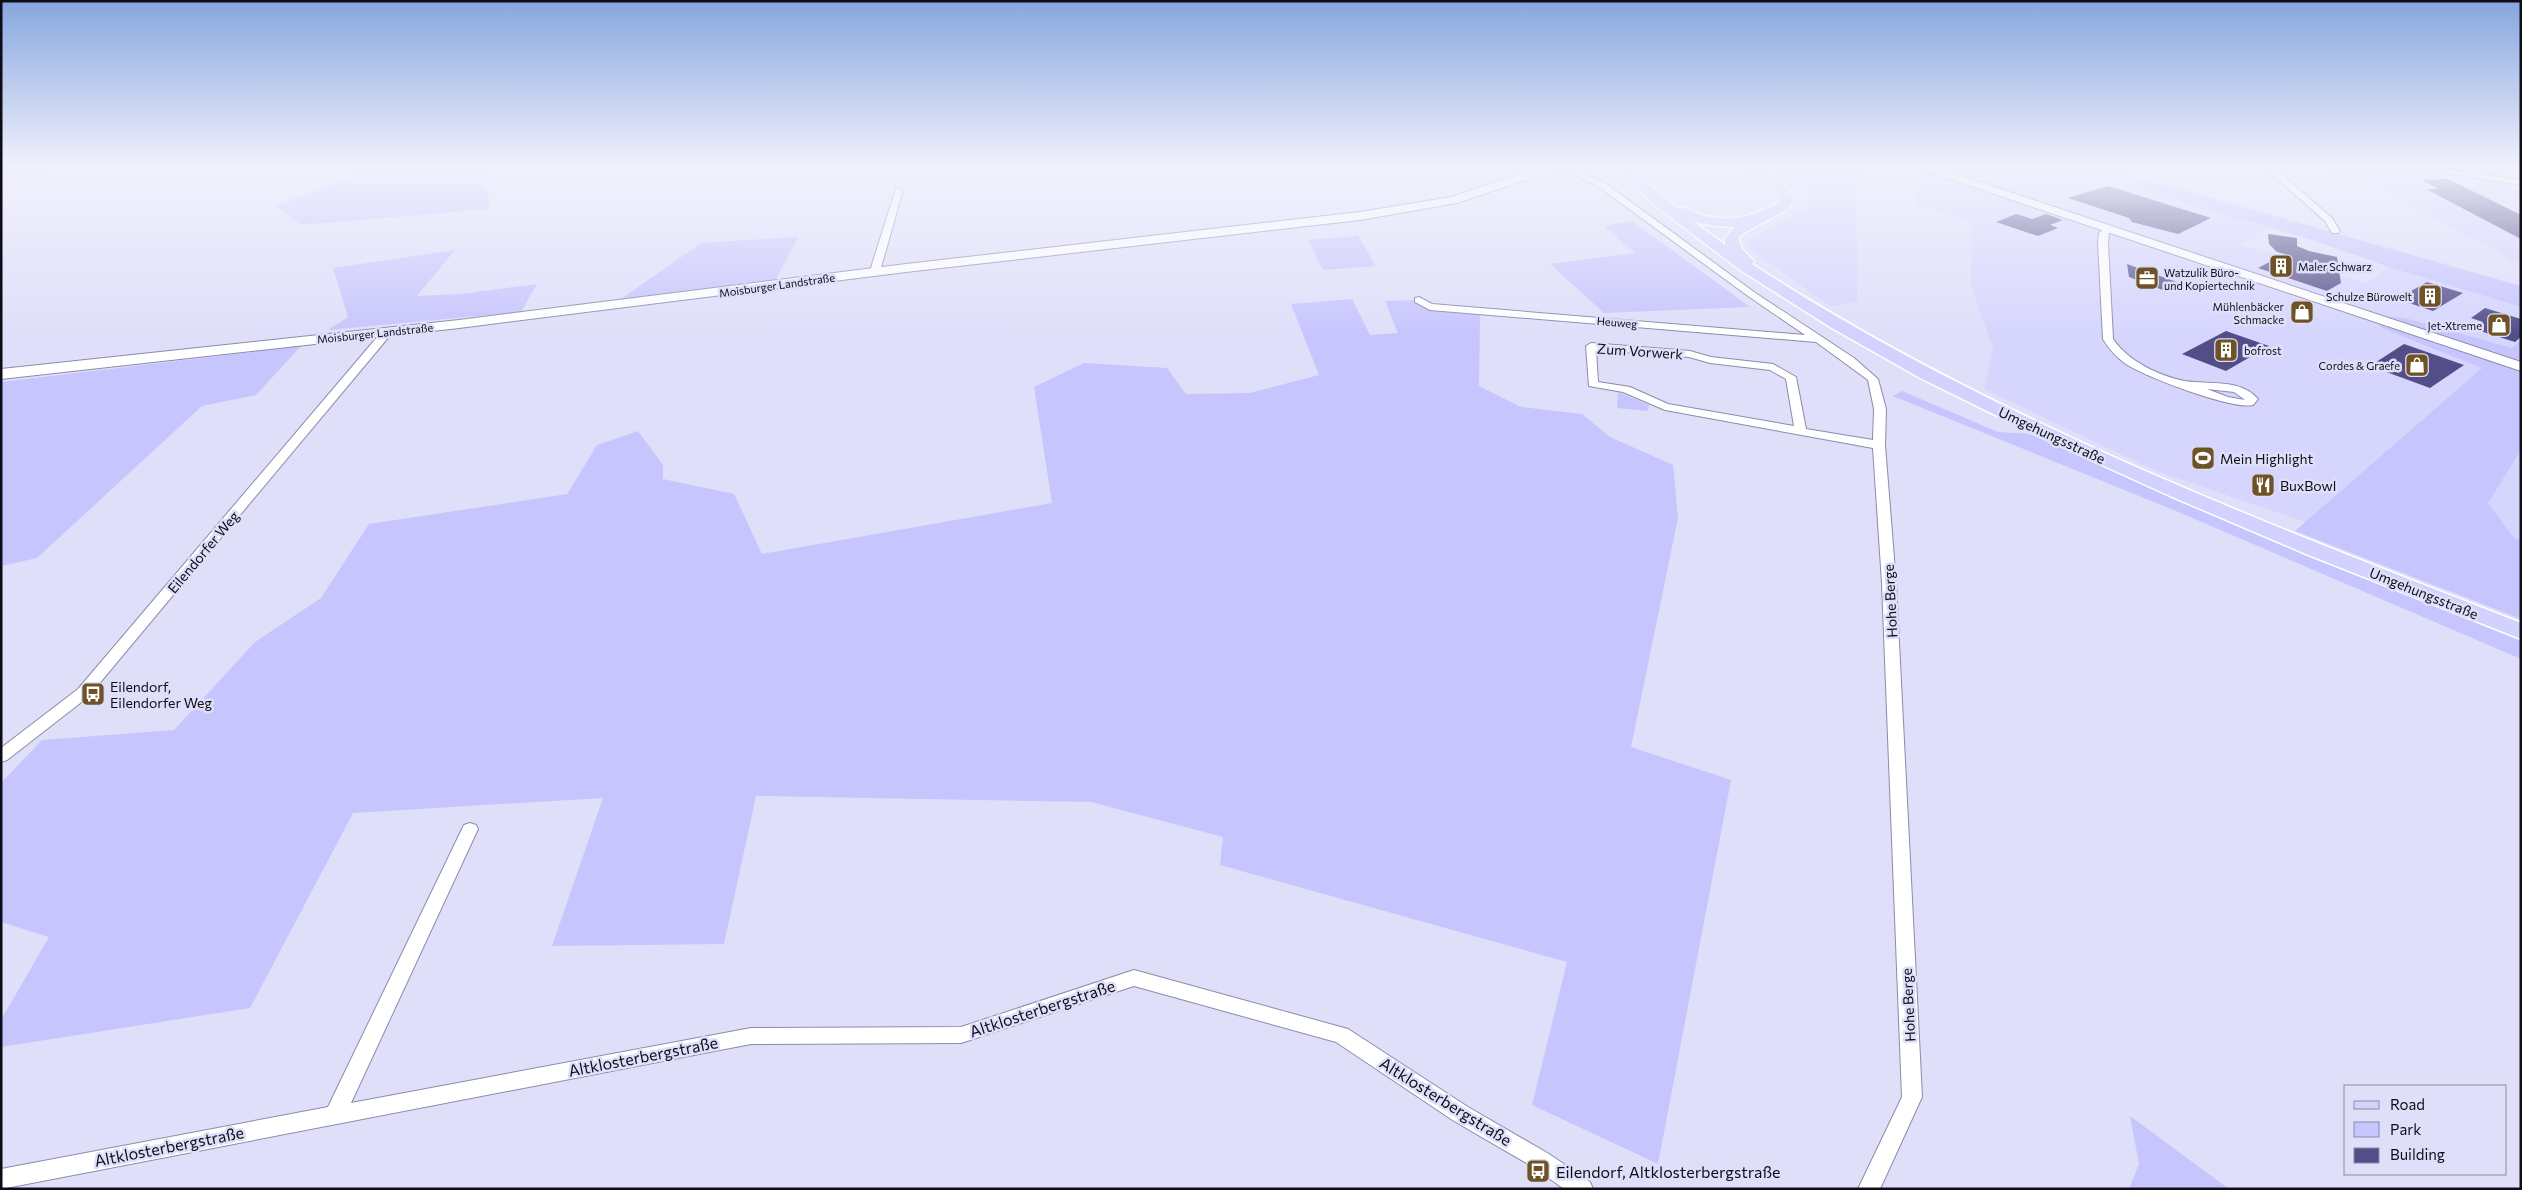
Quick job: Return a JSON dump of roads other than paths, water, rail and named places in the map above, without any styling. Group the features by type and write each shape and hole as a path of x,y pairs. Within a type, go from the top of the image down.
{"main road":[{"name":"Moisburger Landstraße","path":"1,374 605,307 875,271 1288,224"},
{"name":"Umgehungsstraße","path":"1687,224 1707,240 1866,343 2050,436 2172,490 2521,632"},
{"path":"1751,224 1732,238 1732,246 1737,254 1807,306"}],"street":[{"path":"875,271 889,224"},
{"name":"Hohe Berge","path":"1654,224 1751,294 1850,360 1873,379 1880,409 1879,445 1889,580 1912,1098 1868,1189"},
{"path":"2094,224 2521,367"},
{"path":"2331,224 2334,231"},
{"path":"2108,228 2104,233 2103,243 2108,339 2113,348 2133,364 2227,401 2249,403 2252,399 2236,389 2184,384"},
{"name":"Heuweg","path":"1419,300 1430,308 1818,339"},
{"name":"Eilendorfer Weg","path":"1,756 83,693 388,331"},
{"name":"Zum Vorwerk","path":"1801,431 1791,377 1773,367 1710,360 1690,354 1591,346 1593,384 1626,389 1665,408 1879,445"},
{"path":"336,1113 470,829"},
{"name":"Altklosterbergstraße","path":"1,1178 336,1113 751,1036 961,1035 1134,978 1341,1035 1461,1114 1542,1161 1582,1189"}],"place":[{"name":"Maler Schwarz","path":"2281,266"},
{"name":"Watzulik Büro- und Kopiertechnik","path":"2147,278"},
{"name":"Schulze Bürowelt","path":"2430,296"},
{"name":"Mühlenbäcker Schmacke","path":"2302,312"},
{"name":"Jet-Xtreme","path":"2499,325"},
{"name":"bofrost","path":"2226,350"},
{"name":"Cordes & Graefe","path":"2417,365"},
{"name":"Mein Highlight","path":"2203,458"},
{"name":"BuxBowl","path":"2263,485"},
{"name":"Eilendorf, Eilendorfer Weg","path":"93,694"},
{"name":"Eilendorf, Altklosterbergstraße","path":"1538,1171"}]}
